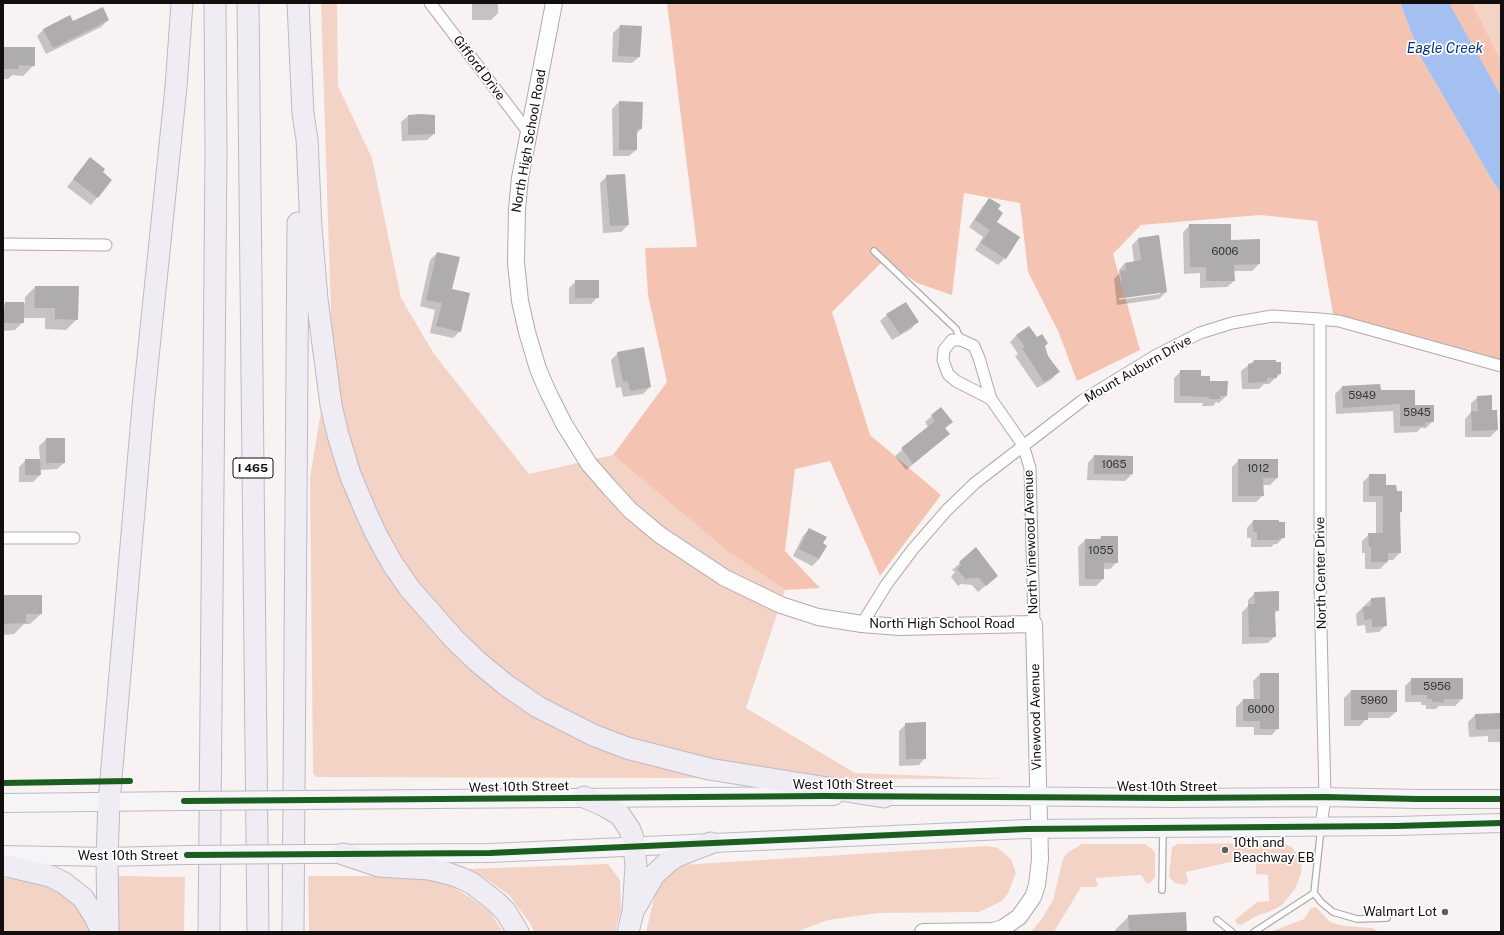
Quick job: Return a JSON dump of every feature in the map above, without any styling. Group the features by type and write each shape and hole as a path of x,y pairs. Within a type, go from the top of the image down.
{"highway":[{"path":"108,932 107,857 109,802 143,406 176,87 182,3"},
{"path":"209,932 216,154 215,3"},
{"name":"I 465","path":"248,3 258,932"},
{"path":"293,932 298,139 302,114 298,3"},
{"path":"302,114 308,139 311,227 317,299 331,405 338,435 350,474 376,534 392,563 410,589 430,613 478,662 506,685 538,707 593,735 627,748 709,769 884,797"},
{"path":"584,797 604,805 620,815 630,830 635,847 636,865 633,912 628,932"},
{"path":"633,912 654,876 669,861 677,856 711,843"},
{"path":"343,854 379,866 429,869 461,878 473,884 496,902 506,912 518,932"},
{"path":"3,865 50,876 64,883 83,898 95,916 102,932"}],"main road":[{"name":"West 10th Street","path":"3,803 823,796 1038,803 1156,798 1325,797 1418,800 1501,799"},
{"name":"West 10th Street","path":"3,855 107,857 305,854 490,854 1038,829 1396,826 1501,823"}],"street":[{"name":"Gifford Drive","path":"430,3 529,133"},
{"name":"North High School Road","path":"554,3 520,178 515,248 519,294 527,332 538,369 553,404 576,445 609,487 630,510 660,535 725,578 781,605 818,617 862,624 899,627 1034,624"},
{"path":"3,244 106,244"},
{"name":"Mount Auburn Drive","path":"862,624 894,574 938,519 975,483 1083,400 1155,356 1200,333 1232,323 1272,316 1339,321 1501,366"},
{"name":"North Center Drive","path":"1320,319 1320,585 1325,797 1321,826"},
{"name":"North Vinewood Avenue","path":"991,399 956,381 948,374 943,360 944,350 952,340 961,340 974,346 991,399 1023,445 1030,468 1034,624"},
{"path":"3,538 74,538"},
{"name":"Vinewood Avenue","path":"923,932 993,931 1003,928 1019,917 1033,898 1037,885 1040,859 1038,829 1034,624"}],"lane":[{"path":"874,251 956,329 961,340"},
{"path":"1321,826 1314,893 1320,902 1333,912 1357,918 1387,918"},
{"path":"1162,890 1163,828"},
{"path":"1254,932 1314,893"},
{"path":"1217,920 1232,932"}],"shaded area":[{"path":"321,3 337,3 338,86 372,158 401,298 434,354 529,474 613,455 726,550 785,590 746,708 855,773 1007,779 316,777 313,773 310,477 332,346"},
{"path":"667,3 1400,3 1421,58 1501,193 1501,371 1333,314 1317,221 1260,215 1141,225 1113,254 1140,350 1077,381 1058,331 1028,272 1020,203 964,193 952,295 917,283 884,260 832,312 870,435 941,495 880,576 830,461 795,469 785,551 820,588 785,590 726,550 613,455 667,382 648,295 645,248 697,247"},
{"path":"1449,3 1472,3 1501,61 1501,96 1475,52"},
{"path":"1472,3 1501,3 1501,61"},
{"path":"1282,843 1292,847 1302,862 1301,874 1295,889 1282,905 1269,912 1260,914 1241,925 1237,924 1235,920 1257,902 1269,901 1268,875 1256,874 1256,862 1230,862 1186,872 1188,881 1186,885 1175,883 1169,877 1172,847 1178,844"},
{"path":"1082,844 1145,844 1155,853 1155,877 1147,884 1141,875 1095,878 1098,884 1096,887 1081,887 1054,932 1031,932 1041,920 1053,900 1063,859 1067,853"},
{"path":"986,846 998,848 1011,859 1016,873 1008,893 1002,901 979,912 878,913 828,920 796,932 646,932 656,890 665,877 680,865"},
{"path":"608,864 620,880 621,910 615,932 534,932 531,925 509,895 482,876 466,869"},
{"path":"119,876 185,877 184,932 116,932"},
{"path":"308,876 425,876 442,881 468,896 490,912 503,932 309,932"},
{"path":"3,878 46,880 64,890 87,920 90,932 3,932"},
{"path":"1316,907 1330,922 1344,926 1372,928 1380,932 1270,932 1304,919 1311,908"}],"water":[{"name":"Eagle Creek","path":"1400,3 1449,3 1501,96 1501,193 1421,58"}],"building":[{"path":"103,7 109,20 53,48 43,29 70,15 73,21"},
{"path":"620,25 642,26 640,57 618,56"},
{"path":"3,47 35,47 35,66 19,65 19,69 3,69"},
{"path":"619,101 643,102 642,129 637,129 637,150 619,150"},
{"path":"408,115 435,115 435,134 408,135"},
{"path":"90,157 105,169 103,172 112,180 98,198 73,179"},
{"path":"625,174 629,225 610,226 606,175"},
{"path":"989,198 1001,205 998,209 1003,213 997,222 1020,237 1006,259 981,243 990,230 975,220"},
{"path":"1189,224 1231,224 1231,240 1260,239 1260,264 1234,265 1235,281 1206,281 1206,267 1190,267"},
{"path":"1159,235 1167,292 1124,298 1120,271 1126,270 1125,263 1141,260 1138,238"},
{"path":"437,252 460,257 452,289 470,293 461,332 436,326 442,303 426,300"},
{"path":"575,280 599,280 599,298 575,298"},
{"path":"35,286 79,286 78,320 55,319 55,308 34,308"},
{"path":"5,302 24,302 24,323 3,323"},
{"path":"906,302 919,322 900,334 886,314"},
{"path":"1029,326 1037,337 1042,334 1048,343 1045,346 1048,356 1060,372 1044,382 1022,348 1025,347 1016,335"},
{"path":"644,347 651,387 630,391 628,381 623,382 617,352"},
{"path":"1254,360 1276,360 1276,362 1281,362 1281,374 1277,374 1277,378 1267,378 1267,382 1248,383 1248,364 1253,363"},
{"path":"1180,370 1201,370 1201,376 1210,376 1210,381 1228,381 1227,396 1220,396 1220,399 1209,399 1209,397 1180,396"},
{"path":"1380,384 1381,390 1415,390 1415,405 1434,405 1434,422 1425,422 1425,426 1400,426 1400,404 1343,408 1342,386"},
{"path":"1492,395 1492,410 1497,410 1498,430 1472,431 1471,411 1478,411 1477,396"},
{"path":"941,407 953,422 945,428 950,434 913,464 901,448 935,421 931,415"},
{"path":"46,438 65,438 65,463 46,463"},
{"path":"1094,455 1133,456 1133,474 1094,474"},
{"path":"25,459 40,459 41,475 25,475"},
{"path":"1238,459 1278,459 1278,478 1263,478 1264,496 1238,496"},
{"path":"1369,474 1386,474 1386,485 1396,485 1397,491 1402,491 1402,512 1400,512 1401,553 1388,553 1388,562 1371,562 1371,547 1369,547 1368,533 1383,533 1383,496 1369,496"},
{"path":"1253,520 1279,520 1279,522 1285,522 1285,538 1279,538 1279,540 1257,540 1257,532 1253,532"},
{"path":"809,528 827,537 823,543 827,546 819,559 799,549"},
{"path":"1101,536 1118,536 1118,563 1104,563 1104,579 1085,579 1085,539 1101,539"},
{"path":"976,547 998,576 986,586 979,578 968,578 966,580 957,569 961,565 959,562"},
{"path":"1279,591 1279,611 1275,610 1276,637 1249,637 1248,604 1255,604 1254,592"},
{"path":"3,595 42,595 42,614 26,614 26,623 3,624"},
{"path":"1385,597 1387,626 1372,627 1372,619 1364,620 1363,607 1371,606 1371,598"},
{"path":"1260,673 1279,673 1279,729 1260,729 1260,721 1243,721 1243,699 1260,699"},
{"path":"1411,678 1463,678 1463,699 1444,699 1444,702 1432,702 1432,699 1427,699 1427,695 1411,695"},
{"path":"1351,690 1397,690 1397,712 1368,712 1368,720 1351,720"},
{"path":"1501,713 1501,729 1476,730 1475,714"},
{"path":"926,722 926,759 906,759 905,723"},
{"path":"1186,912 1187,932 1129,932 1128,915"}],"cycle path":[{"path":"3,783 130,781"},
{"path":"184,801 823,796 1171,798 1325,797 1501,799"},
{"path":"187,855 490,853 1026,829 1396,826 1501,823"}],"place":[{"name":"10th and Beachway EB","path":"1225,850"},
{"name":"Walmart Lot","path":"1445,912"}]}
